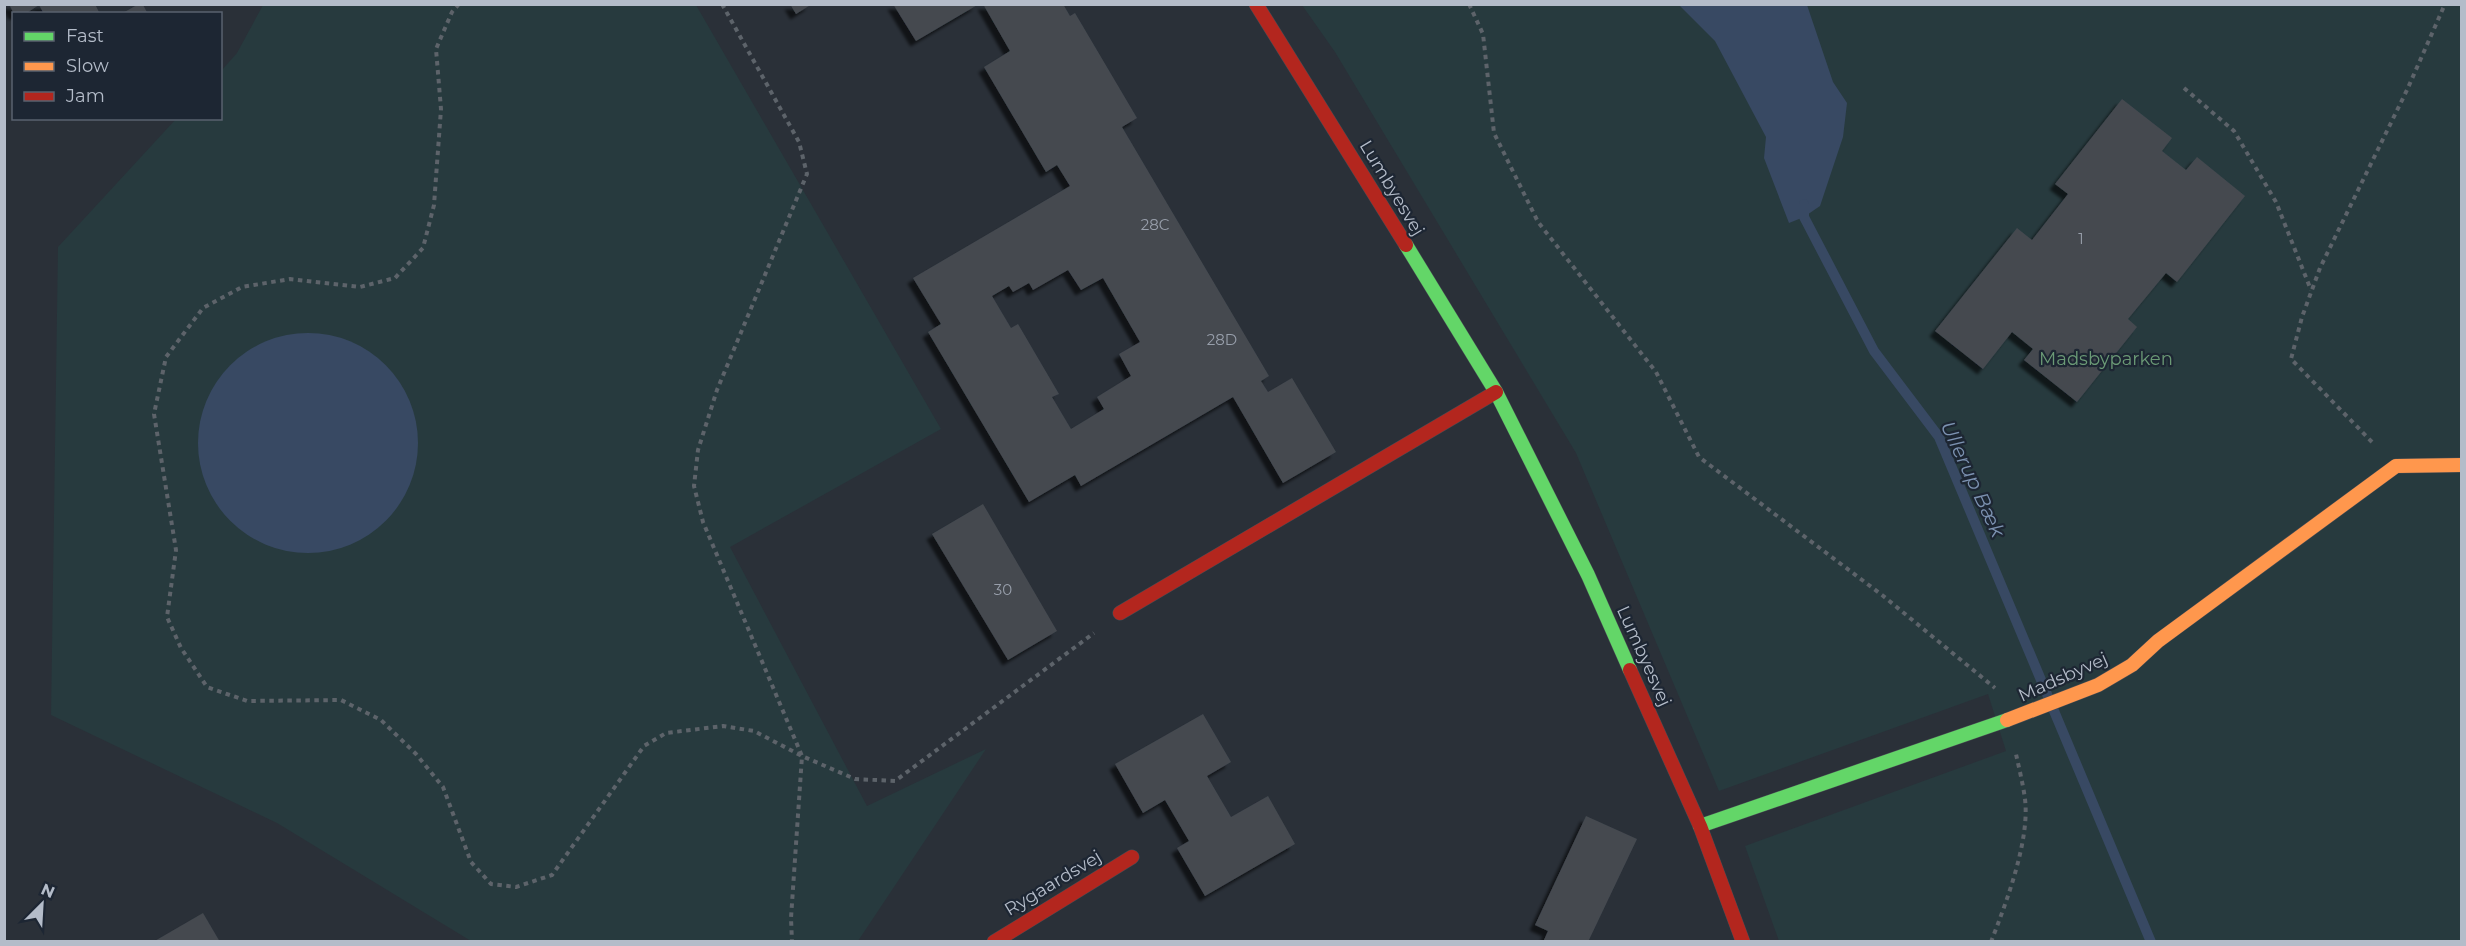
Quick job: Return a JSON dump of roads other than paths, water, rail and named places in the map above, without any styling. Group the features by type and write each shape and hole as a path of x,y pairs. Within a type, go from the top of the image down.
{"street":[{"name":"Lumbyesvej","path":"1257,4 1496,392 1588,575 1700,826 1743,942"},
{"path":"1120,613 1496,392"},
{"name":"Madsbyvej","path":"1700,826 2010,720 2098,685 2132,665 2158,641 2396,466 2462,465"},
{"name":"Rygaardsvej","path":"994,942 1132,857"}],"water":[{"path":"1679,5 1807,5 1833,82 1847,103 1843,137 1820,206 1804,217 1789,223 1764,158 1766,137 1715,41"},
{"path":"308,333 329,335 350,341 386,365 410,401 416,422 418,443 416,464 410,485 386,521 350,545 329,551 308,553 287,551 266,545 230,521 206,485 200,464 198,443 200,422 206,401 230,365 266,341 287,335"}],"waterway":[{"name":"Ullerup Bæk","path":"1804,204 1804,217 1874,351 1939,437 2151,942"}],"park label":[{"name":"Madsbyparken","path":"2106,359"}]}
